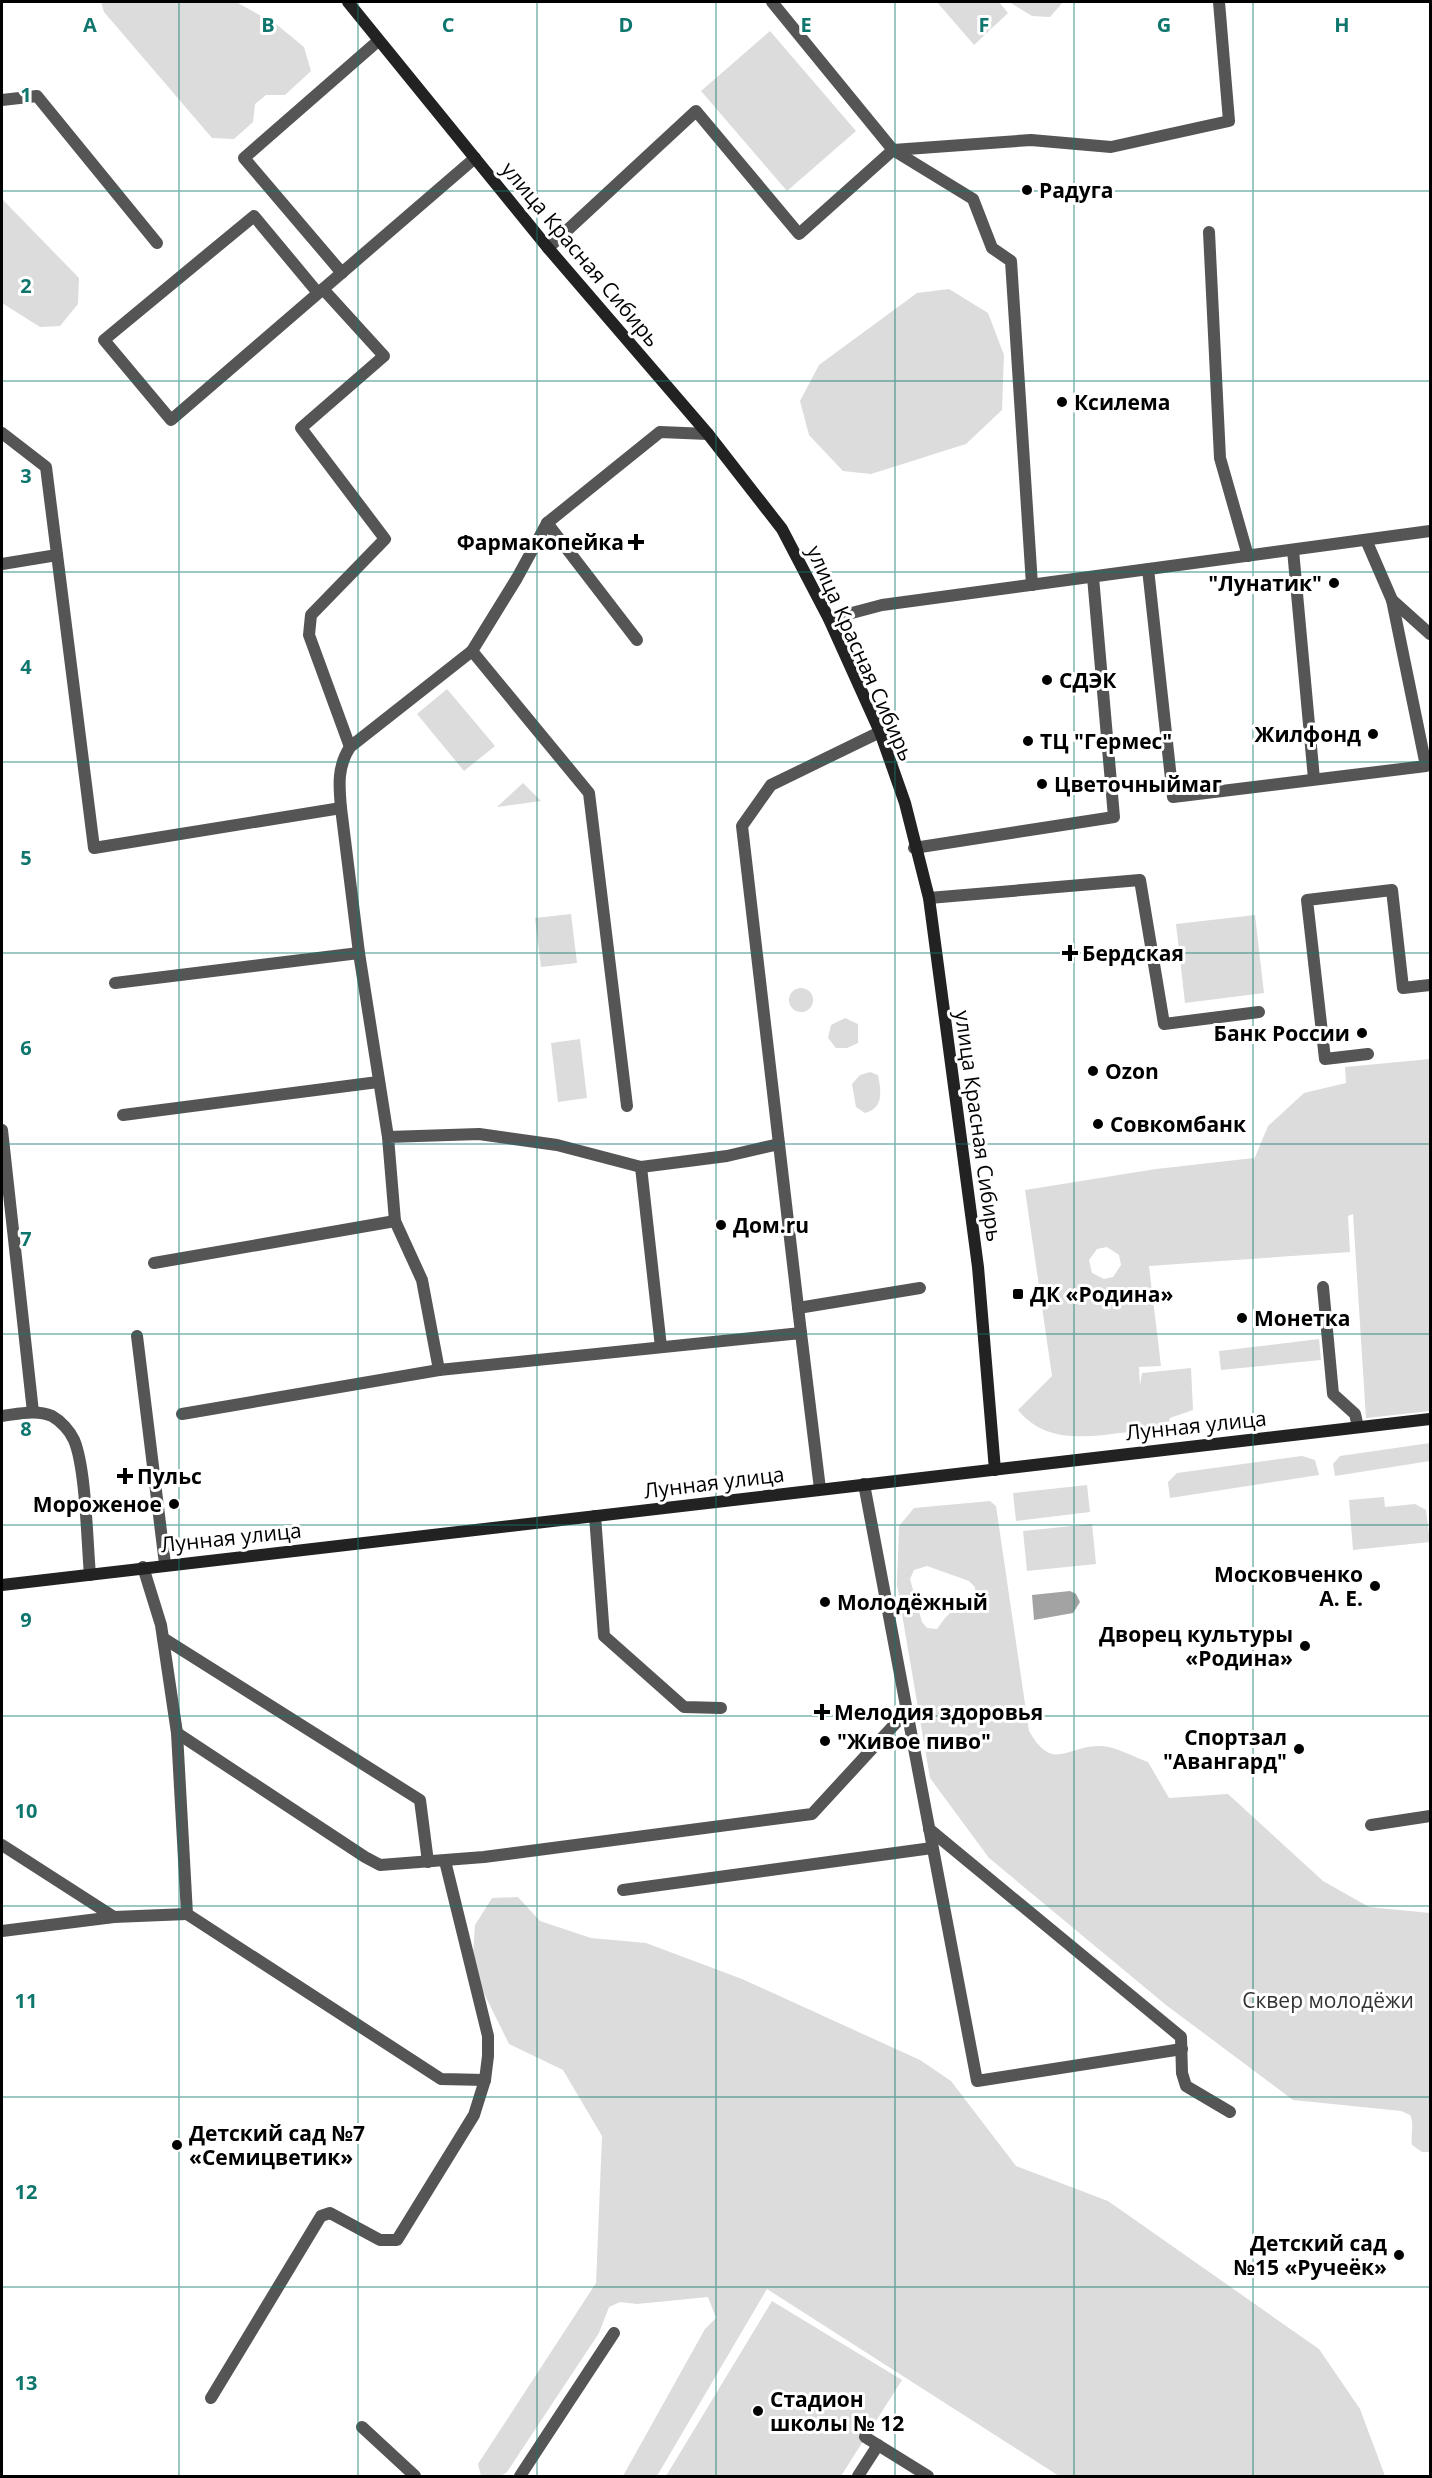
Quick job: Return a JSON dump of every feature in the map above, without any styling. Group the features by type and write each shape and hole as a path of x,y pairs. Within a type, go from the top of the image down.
{"street":[{"name":"улица Красная Сибирь","path":"348,2 548,248 708,434 782,529 829,619 880,732 905,803 914,848 929,898 978,1267 995,1470"},
{"path":"772,2 893,150 974,199 992,248 1011,261 1032,585"},
{"path":"548,248 696,111 799,234 893,150 1031,140 1111,147 1230,121 1219,2"},
{"path":"342,273 244,158 378,41"},
{"path":"2,100 37,96 157,243"},
{"path":"350,747 309,635 311,615 385,539 301,428 384,356 321,291 254,216 104,340 171,420 321,291 342,273 475,158"},
{"path":"1209,232 1220,458 1248,556"},
{"path":"439,1370 422,1280 395,1221 388,1137 359,953 341,808 342,759 350,747 472,651 517,578 547,523 660,432 708,434"},
{"path":"2,433 46,466 94,848 341,808"},
{"path":"547,523 637,640"},
{"path":"829,619 882,605 1430,530"},
{"path":"1148,569 1173,797 1426,766 1392,600 1366,540"},
{"path":"1293,550 1314,780"},
{"path":"2,564 57,555"},
{"path":"914,848 1114,818 1093,577"},
{"path":"1392,600 1431,634"},
{"path":"472,651 590,792 627,1106"},
{"path":"820,1489 742,826 771,785 880,732"},
{"path":"929,898 1140,880 1164,1024 1259,1012"},
{"path":"1368,1054 1325,1059 1307,900 1392,890 1403,988 1431,985"},
{"path":"115,983 359,953"},
{"path":"123,1115 378,1082"},
{"path":"2,1130 33,1412"},
{"path":"388,1137 479,1134 557,1145 641,1167 727,1156 778,1144"},
{"path":"641,1167 661,1347"},
{"path":"154,1263 395,1221"},
{"path":"1323,1287 1333,1394 1355,1414 1358,1427"},
{"path":"798,1308 920,1288"},
{"path":"182,1414 439,1370 801,1333"},
{"path":"138,1336 165,1564"},
{"path":"2,1416 33,1412 52,1416 64,1426 74,1441 80,1466 90,1575"},
{"name":"Лунная улица","path":"2,1585 165,1564 1431,1419"},
{"path":"864,1484 977,2081 1182,2049"},
{"path":"595,1516 604,1636 684,1707 721,1708"},
{"path":"142,1567 163,1638 177,1733 187,1914"},
{"path":"163,1638 420,1800 428,1862"},
{"path":"177,1733 380,1865 445,1861 812,1814 906,1712"},
{"path":"1371,1826 1431,1816"},
{"path":"929,1829 1181,2037 1182,2073 1186,2086 1230,2112"},
{"path":"2,1845 114,1917"},
{"path":"623,1890 932,1848"},
{"path":"211,2398 321,2216 330,2213 380,2240 397,2240 474,2115 484,2080 489,2036 445,1861"},
{"path":"2,1931 114,1917 187,1914 441,2079 484,2080"},
{"path":"520,2476 614,2332"},
{"path":"362,2427 415,2476"},
{"path":"865,2437 928,2476"},
{"path":"858,2476 878,2445"}],"green space":[{"path":"101,2 236,2 276,24 304,47 311,71 285,95 266,95 255,104 253,122 234,139 212,138 104,12"},
{"path":"937,2 999,2 1008,13 974,45"},
{"path":"1009,2 1063,2 1050,17 1032,16"},
{"path":"770,31 856,131 787,191 701,91"},
{"path":"2,199 79,278 78,304 60,326 40,327 2,303"},
{"path":"949,289 988,313 1004,355 1002,410 966,444 871,474 843,471 809,435 800,401 819,365 917,293"},
{"path":"447,689 495,746 464,771 417,714"},
{"path":"523,783 541,801 497,807"},
{"path":"571,914 577,963 541,967 535,918"},
{"path":"1255,915 1264,993 1185,1003 1176,924"},
{"path":"801,988 809,992 813,1000 809,1008 801,1012 793,1008 789,1000 793,992"},
{"path":"845,1018 858,1024 858,1043 847,1048 836,1048 828,1038 831,1025"},
{"path":"580,1039 587,1098 558,1102 551,1043"},
{"path":"1430,1059 1430,1411 1366,1418 1353,1214 1348,1216 1350,1252 1149,1266 1161,1366 1139,1367 1140,1386 1142,1373 1191,1368 1193,1410 1170,1418 1167,1428 1107,1435 1068,1436 1049,1432 1033,1424 1018,1410 1052,1376 1025,1190 1156,1169 1254,1158 1253,1162 1268,1126 1304,1093 1346,1083 1345,1067","holes":["1107,1247 1119,1255 1121,1265 1113,1277 1104,1279 1092,1273 1089,1260 1097,1249"]},
{"path":"870,1072 878,1075 880,1098 871,1111 865,1113 856,1107 852,1084 860,1075"},
{"path":"1319,1339 1321,1360 1221,1370 1219,1351"},
{"path":"1430,1443 1430,1461 1335,1476 1333,1464 1340,1456"},
{"path":"1302,1456 1315,1460 1319,1475 1170,1498 1168,1482 1177,1473"},
{"path":"1087,1485 1090,1512 1016,1521 1013,1493"},
{"path":"1384,1497 1385,1507 1415,1504 1426,1510 1430,1542 1353,1550 1349,1500"},
{"name":"Сквер молодёжи","path":"990,1501 996,1506 1029,1731 1045,1751 1060,1754 1086,1747 1110,1747 1148,1762 1169,1798 1228,1794 1323,1881 1369,1907 1430,1913 1430,2152 1422,2152 1412,2145 1411,2118 1410,2115 1401,2111 1293,2100 1166,2005 989,1858 930,1778 897,1585 899,1526 914,1508","holes":["927,1566 969,1581 975,1587 971,1603 950,1613 937,1629 927,1628 922,1622 910,1579 914,1570"]},
{"path":"1092,1524 1096,1564 1027,1571 1023,1531"},
{"path":"518,1897 540,1921 591,1938 646,1943 742,1979 920,2060 951,2081 1016,2166 1108,2201 1319,2349 1360,2409 1385,2476 1059,2476 767,2289 657,2476 623,2476 705,2329 716,2318 708,2297 637,2304 620,2302 609,2307 599,2333 507,2472 501,2476 481,2476 478,2464 596,2283 602,2136 563,2070 509,2044 472,1969 475,1925 492,1898"},
{"path":"772,2301 902,2380 841,2476 666,2476"}],"shaded area":[{"path":"1070,1591 1076,1594 1080,1602 1073,1613 1034,1620 1032,1595"}],"place":[{"name":"Радуга","path":"1027,190"},
{"name":"Ксилема","path":"1062,402"},
{"name":"Фармакопейка","path":"636,542"},
{"name":"\"Лунатик\"","path":"1334,583"},
{"name":"СДЭК","path":"1047,680"},
{"name":"Жилфонд","path":"1373,734"},
{"name":"ТЦ \"Гермес\"","path":"1028,741"},
{"name":"Цветочныймаг","path":"1042,784"},
{"name":"Бердская","path":"1070,953"},
{"name":"Банк России","path":"1362,1033"},
{"name":"Ozon","path":"1093,1071"},
{"name":"Совкомбанк","path":"1098,1124"},
{"name":"Дом.ru","path":"721,1225"},
{"name":"ДК «Родина»","path":"1018,1294"},
{"name":"Монетка","path":"1242,1318"},
{"name":"Пульс","path":"125,1476"},
{"name":"Мороженое","path":"174,1504"},
{"name":"Московченко А. Е.","path":"1375,1586"},
{"name":"Молодёжный","path":"825,1602"},
{"name":"Дворец культуры «Родина»","path":"1305,1646"},
{"name":"Мелодия здоровья","path":"822,1712"},
{"name":"\"Живое пиво\"","path":"825,1741"},
{"name":"Спортзал \"Авангард\"","path":"1299,1749"},
{"name":"Детский сад №7 «Семицветик»","path":"177,2145"},
{"name":"Детский сад №15 «Ручеёк»","path":"1399,2255"},
{"name":"Стадион школы № 12","path":"758,2411"}]}
